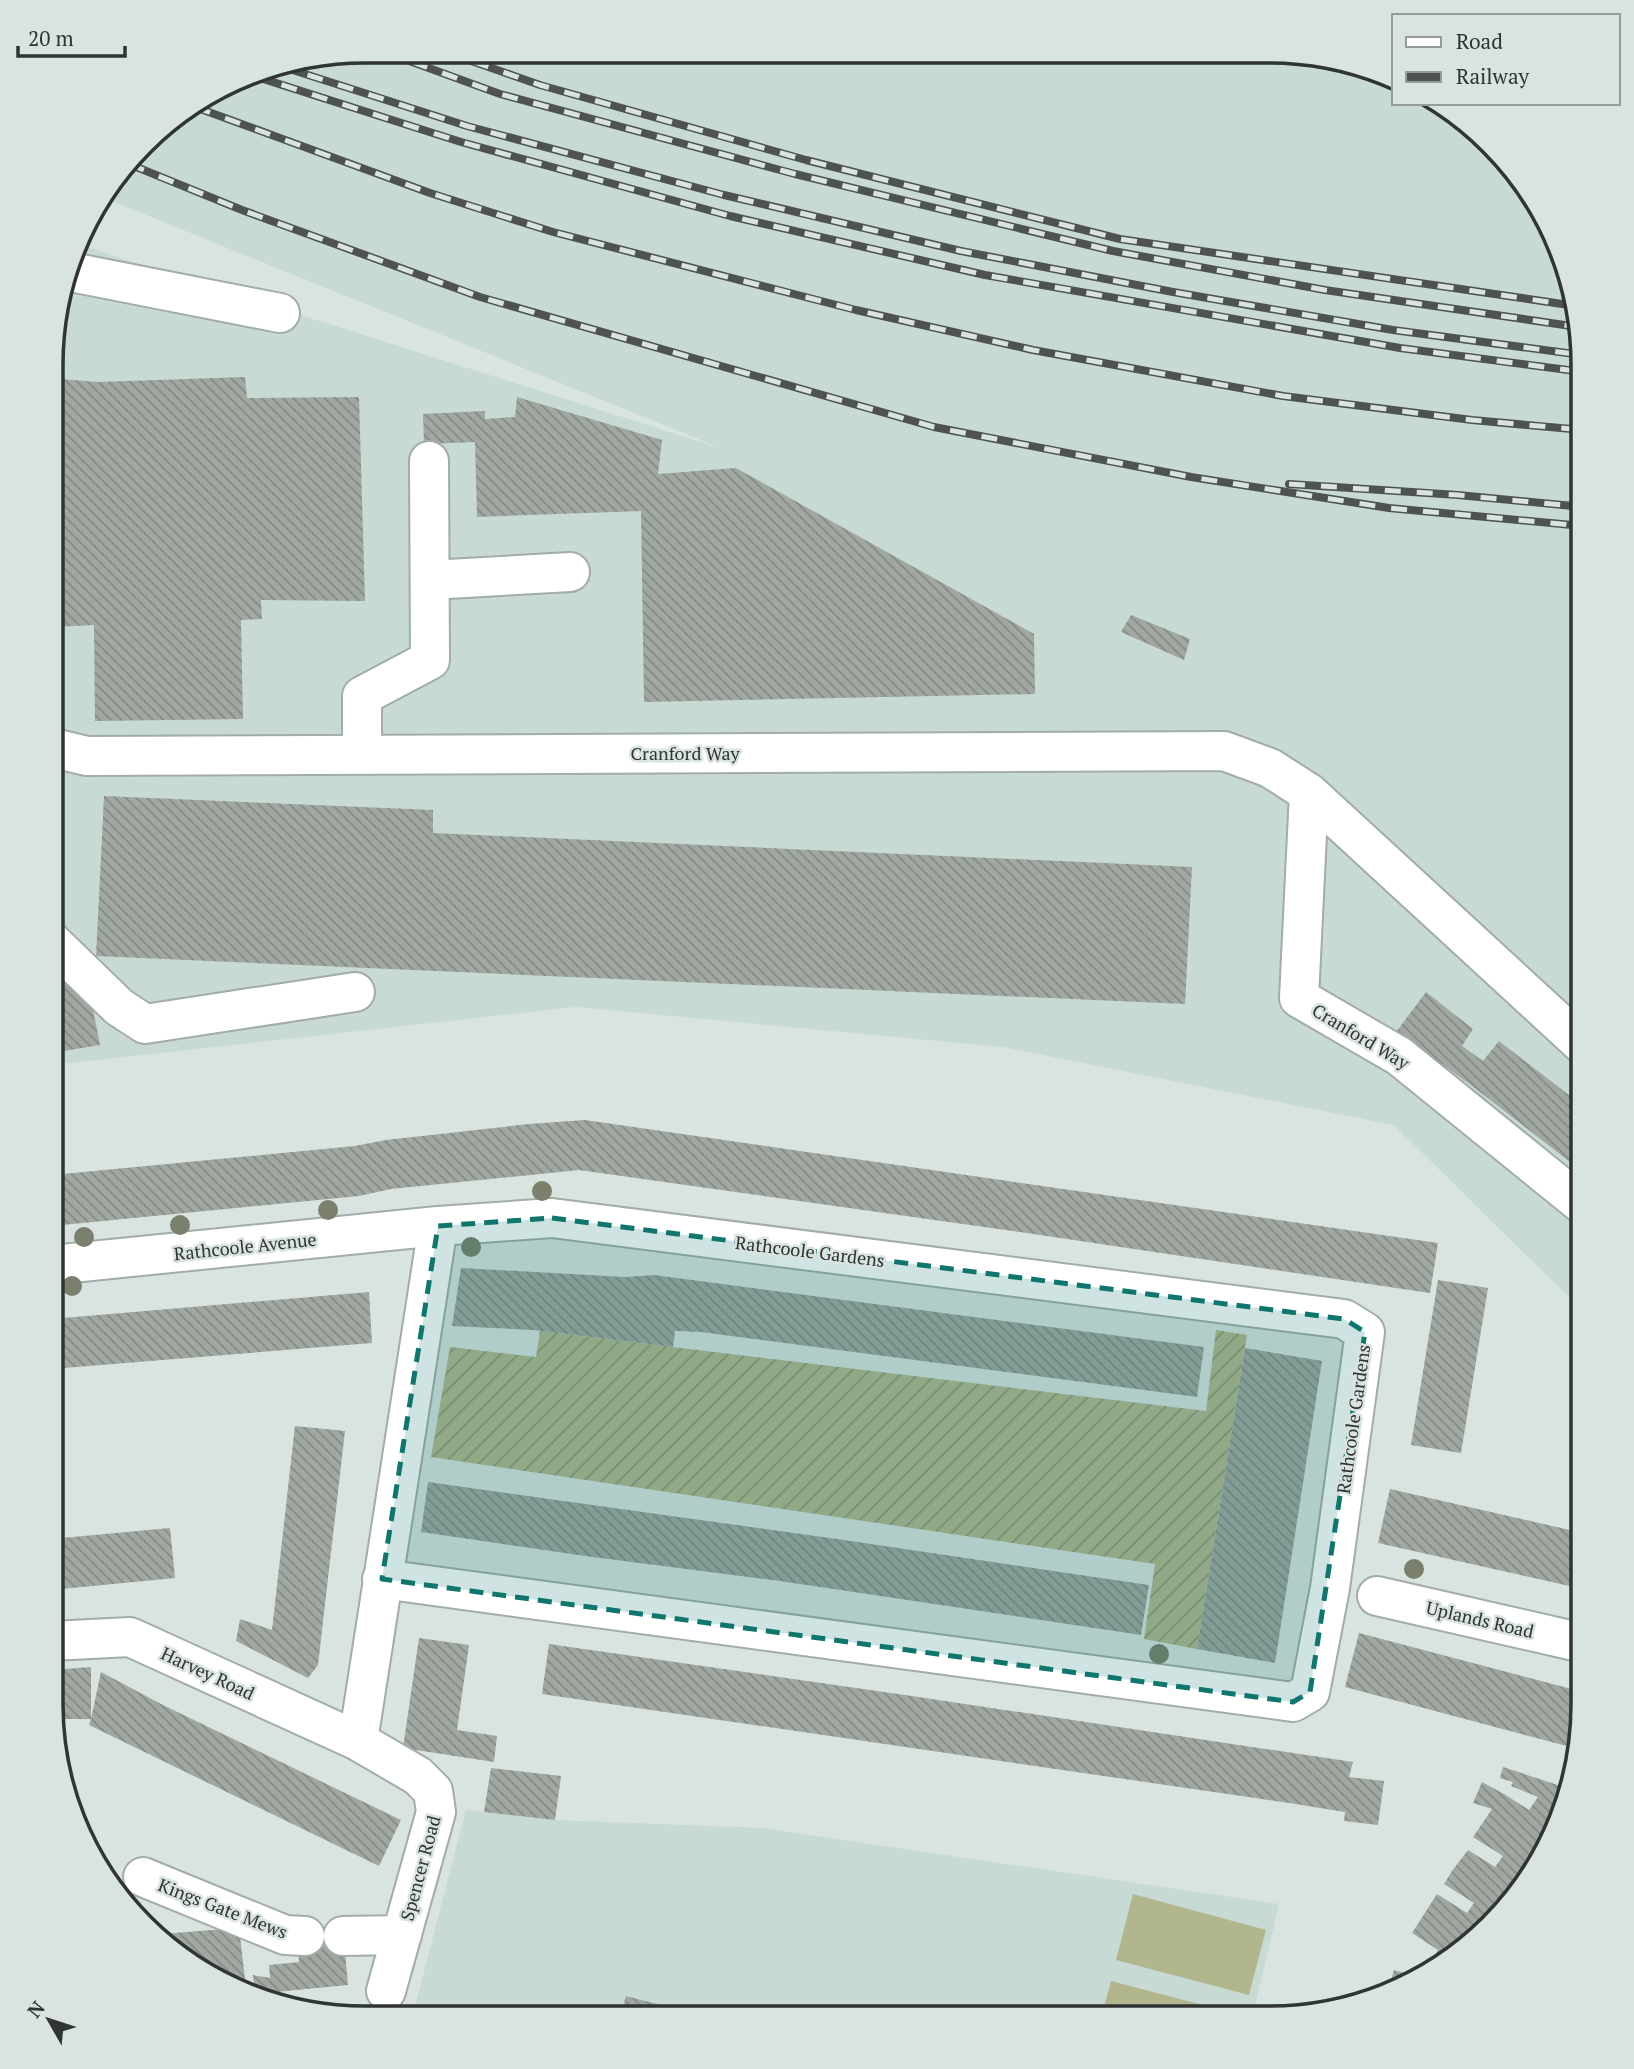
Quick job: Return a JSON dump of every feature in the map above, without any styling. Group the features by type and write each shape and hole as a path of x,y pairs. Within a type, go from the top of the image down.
{"street":[{"path":"77,273 280,313"},
{"path":"362,754 362,696 430,660 429,461"},
{"path":"430,579 569,572"},
{"name":"Cranford Way","path":"63,750 87,756 1224,751 1270,768 1309,793 1571,1034"},
{"name":"Cranford Way","path":"1309,793 1299,998 1399,1056 1571,1195"},
{"path":"63,953 119,1007 145,1024 355,992"},
{"name":"Rathcoole Gardens","path":"382,1579 1293,1702 1310,1692 1330,1588 1366,1332 1344,1319 552,1218 438,1226"},
{"path":"358,1741 438,1226"},
{"name":"Rathcoole Avenue","path":"63,1264 438,1226"},
{"name":"Uplands Road","path":"1377,1596 1571,1640"},
{"name":"Harvey Road","path":"63,1641 130,1637 358,1741"},
{"name":"Spencer Road","path":"358,1741 418,1776 433,1791 436,1812 386,1991"},
{"name":"Kings Gate Mews","path":"143,1877 285,1935 305,1936"},
{"path":"342,1936 402,1935"}],"highlighted area":[{"path":"552,1218 1344,1319 1365,1332 1310,1692 1293,1702 382,1579 438,1226"}],"shaded area":[{"path":"365,63 1289,64 1347,73 1392,89 1392,105 1423,105 1453,125 1483,151 1509,181 1540,231 1561,287 1570,345 1571,1299 1394,1125 1003,1047 576,1007 63,1064 63,365 69,306 87,247 723,449 112,201 151,151 181,125 214,103 249,86 287,73 325,66"},
{"path":"466,1810 555,1820 762,1828 1279,1904 1255,2006 415,2006"}],"green space":[{"path":"1216,1330 1247,1335 1197,1649 1144,1639 1155,1564 431,1457 450,1347 536,1357 540,1331 1206,1411"},
{"path":"1133,1894 1266,1930 1249,1995 1116,1960"},
{"path":"1111,1981 1207,2006 1104,2006"}],"building":[{"path":"245,377 247,398 359,397 365,601 261,600 262,619 241,620 243,719 95,721 94,625 63,627 63,379 98,382"},
{"path":"517,397 662,440 658,474 736,468 1034,634 1035,694 644,702 641,511 477,517 475,442 424,444 423,414 485,411 485,419 515,417"},
{"path":"1131,615 1190,639 1184,660 1121,632"},
{"path":"104,796 433,810 433,833 1192,867 1185,1004 96,956"},
{"path":"63,965 90,994 100,1045 63,1051"},
{"path":"1426,992 1473,1029 1462,1046 1483,1061 1499,1041 1571,1097 1571,1163 1467,1082 1396,1032"},
{"path":"585,1120 1438,1243 1430,1293 579,1170 391,1189 359,1196 63,1225 63,1174 355,1146 529,1124"},
{"path":"461,1268 625,1277 654,1275 1204,1347 1197,1397 701,1332 675,1331 673,1347 533,1330 452,1326"},
{"path":"1438,1280 1488,1288 1461,1453 1411,1445"},
{"path":"369,1292 372,1343 63,1368 63,1318"},
{"path":"1245,1348 1322,1361 1275,1663 1197,1649"},
{"path":"295,1426 345,1431 318,1665 308,1678 236,1641 240,1619 272,1630"},
{"path":"428,1482 1149,1585 1141,1635 780,1581 421,1532"},
{"path":"1390,1489 1571,1530 1571,1586 1378,1543"},
{"path":"170,1528 175,1578 63,1589 63,1538"},
{"path":"1359,1633 1571,1689 1568,1746 1345,1687"},
{"path":"419,1638 469,1645 457,1730 497,1736 494,1762 403,1748"},
{"path":"549,1644 1353,1762 1349,1777 1384,1781 1378,1825 1344,1821 1345,1812 1289,1803 542,1694"},
{"path":"91,1667 91,1719 64,1719 63,1669"},
{"path":"101,1672 163,1705 401,1820 379,1866 89,1725"},
{"path":"1503,1767 1560,1786 1540,1838 1509,1888 1483,1918 1434,1957 1438,1950 1412,1933 1437,1894 1467,1913 1474,1903 1444,1884 1452,1871 1468,1850 1495,1867 1503,1856 1473,1837 1492,1809 1473,1803 1482,1782 1529,1810 1538,1797 1511,1786 1513,1782 1500,1778"},
{"path":"491,1768 561,1776 555,1820 484,1812"},
{"path":"239,1928 245,1979 214,1966 169,1933"},
{"path":"344,1940 348,1985 275,1992 254,1985 253,1975 270,1978 269,1965 299,1962 298,1944"},
{"path":"1394,1970 1406,1973 1403,1975 1391,1980"},
{"path":"626,1996 665,2006 623,2006"}],"railway":[{"path":"415,63 500,94 795,174 1113,251 1325,290 1568,326"},
{"path":"477,63 540,85 806,160 1120,239 1565,304"},
{"path":"296,71 467,126 724,195 961,251 1173,292 1393,330 1570,353"},
{"path":"266,80 461,142 730,216 985,275 1400,348 1571,370"},
{"path":"203,110 430,193 553,232 856,310 1033,350 1283,396 1472,420 1571,429"},
{"path":"137,167 242,210 480,297 934,427 1191,477 1389,508 1571,525"},
{"path":"1289,484 1571,506"}]}
